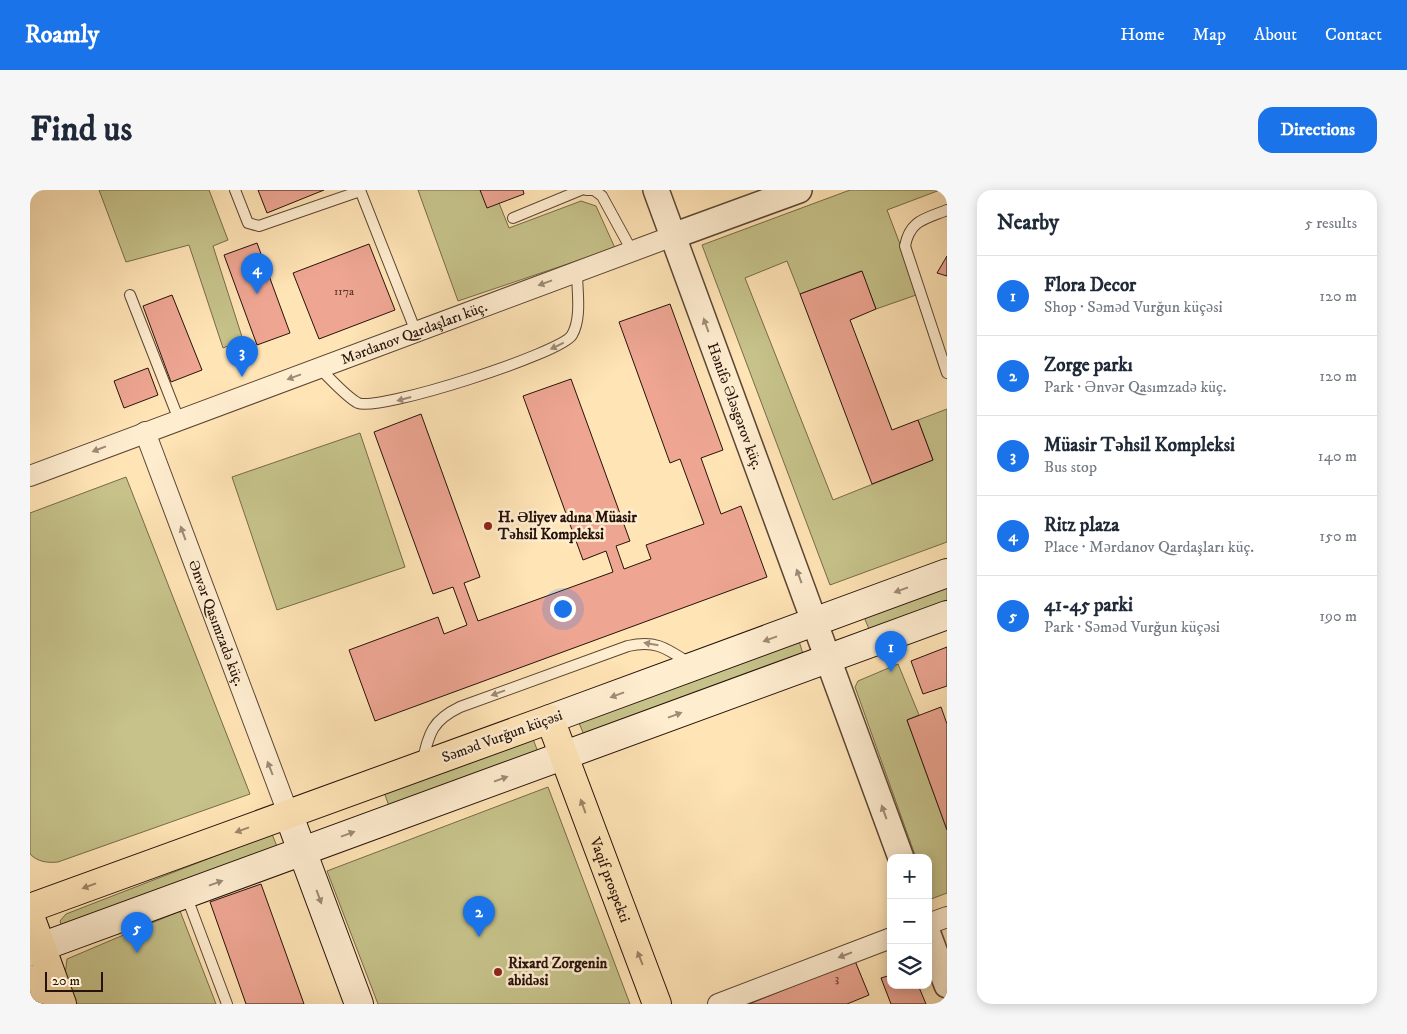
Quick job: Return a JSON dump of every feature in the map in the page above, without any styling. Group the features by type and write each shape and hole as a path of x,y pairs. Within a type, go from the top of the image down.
{"main road":[{"name":"Səməd Vurğun küçəsi","path":"30,908 947,573"},
{"path":"36,949 947,615"},
{"name":"Vaqif prospekti","path":"550,719 657,1004"},
{"path":"288,813 359,1004"},
{"path":"30,916 44,993"}],"street":[{"name":"Hənifə Ələsgərov küç.","path":"656,190 829,658"},
{"name":"Mərdanov Qardaşları küç.","path":"30,476 799,190"},
{"name":"Ənvər Qasımzadə küç.","path":"145,432 288,813"},
{"path":"829,658 900,854"},
{"path":"932,923 947,917"},
{"path":"718,1004 887,940"},
{"path":"932,944 947,985"}],"lane":[{"path":"235,190 248,223 259,226 360,190 416,332"},
{"path":"513,218 580,190"},
{"path":"586,190 594,190 602,196 632,251"},
{"path":"947,210 913,224 907,235 905,246 947,373"},
{"path":"319,368 359,403 376,404 439,389 536,355 562,345 572,336 578,318 577,272"},
{"path":"130,295 179,420"},
{"path":"421,765 434,724 446,714 628,646 646,642 658,645 694,667"},
{"path":"185,894 227,1004"}],"shaded area":[{"path":"99,190 209,190 228,240 213,246 243,340 223,348 189,245 126,262"},
{"path":"418,190 480,190 499,203 509,228 581,201 596,206 615,248 458,301"},
{"path":"850,190 940,190 887,210 919,294 876,309 861,271 800,294 787,261 745,278 833,500 933,460 918,420 947,409 947,542 830,585 702,245"},
{"path":"360,433 405,567 277,610 232,477"},
{"path":"126,477 250,794 58,862 43,861 36,859 30,854 30,513"},
{"path":"947,586 947,600 869,629 864,617"},
{"path":"799,641 803,654 584,735 579,723"},
{"path":"898,664 919,715 907,720 947,830 947,893 932,899 932,854 915,854 855,687 858,681"},
{"path":"533,739 538,752 389,806 384,792"},
{"path":"548,787 630,1004 378,1004 327,871"},
{"path":"272,834 278,849 62,927 60,921 66,914"},
{"path":"180,911 216,1004 76,1004 65,975 67,959"}],"building":[{"path":"258,190 324,190 267,213"},
{"path":"480,190 523,190 524,194 487,208"},
{"path":"257,243 290,333 257,345 224,255"},
{"path":"369,244 395,310 319,339 293,273"},
{"path":"947,256 947,276 937,273"},
{"path":"862,271 876,309 850,320 892,430 918,420 933,460 872,484 800,294"},
{"path":"172,295 202,370 171,382 143,306"},
{"path":"670,304 723,450 701,458 721,514 741,506 767,577 375,721 349,650 438,617 444,634 467,625 453,587 433,594 374,432 421,414 480,577 464,583 478,621 613,572 606,551 583,560 523,396 571,379 630,541 616,546 624,569 651,559 646,545 704,524 680,459 670,463 619,322"},
{"path":"148,368 158,395 124,408 114,381"},
{"path":"947,647 947,686 923,694 911,661"},
{"path":"941,707 947,724 947,830 907,720"},
{"path":"261,884 304,1004 246,1004 210,902"},
{"path":"855,961 869,995 847,1004 749,1004"},
{"path":"887,976 887,989 920,989 926,1004 891,1004 881,978"}],"place":[{"name":"Ritz plaza","path":"257,294"},
{"name":"Müasir Təhsil Kompleksi","path":"242,377"},
{"name":"H. Əliyev adına Müasir Təhsil Kompleksi","path":"488,526"},
{"name":"Flora Decor","path":"891,672"},
{"name":"Zorge parkı","path":"479,937"},
{"name":"41-45 parki","path":"137,953"},
{"name":"Rixard Zorgenin abidəsi","path":"498,972"}]}
